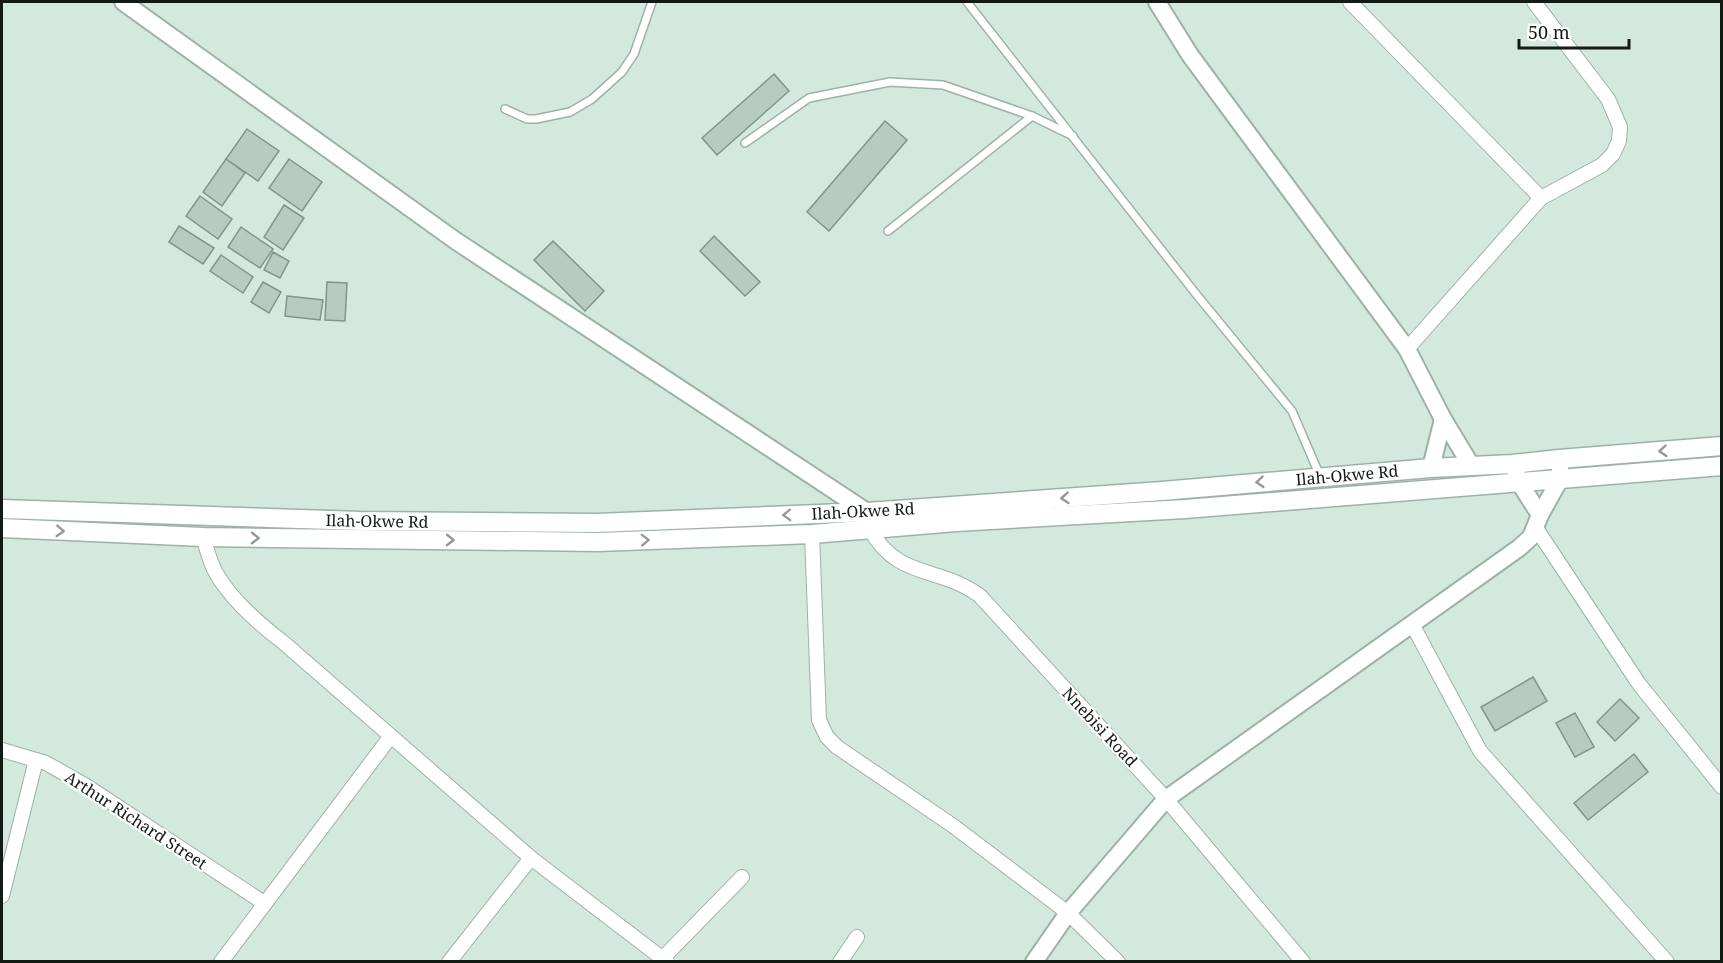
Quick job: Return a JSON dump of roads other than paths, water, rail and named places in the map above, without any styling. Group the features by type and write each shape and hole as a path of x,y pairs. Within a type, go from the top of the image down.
{"main road":[{"name":"Ilah-Okwe Rd","path":"2,509 361,521 597,523 869,520 1320,476 1472,467 1516,473 1559,459 1722,446"},
{"path":"2,528 203,537 598,542 812,534 869,520 1185,509 1516,473 1560,478 1722,466"}],"street":[{"path":"123,2 456,241 869,520"},
{"path":"1157,2 1190,54 1407,349 1443,419 1472,467"},
{"path":"1350,2 1541,198"},
{"path":"1407,349 1541,198 1602,165 1613,154 1620,141 1620,127 1608,99 1534,2"},
{"path":"1431,468 1443,419"},
{"path":"1034,962 1068,913 1166,800 1519,548 1531,537 1560,478 1559,459"},
{"path":"1516,473 1538,521 1639,684 1722,787"},
{"name":"Nnebisi Road","path":"869,520 877,542 898,561 961,585 980,597 1166,800 1303,962"},
{"path":"812,534 819,720 827,737 837,747 952,825 1068,913 1118,962"},
{"path":"203,537 215,572 260,624 531,858 663,960 742,877"},
{"path":"1412,624 1479,751 1666,962"},
{"path":"221,962 391,736"},
{"name":"Arthur Richard Street","path":"2,750 46,763 88,787 264,903"},
{"path":"2,896 36,760"},
{"path":"449,962 531,858"},
{"path":"840,962 857,937"}],"lane":[{"path":"505,109 527,119 536,119 570,111 592,99 622,72 634,54 652,2"},
{"path":"967,2 1196,294 1293,411 1320,476"},
{"path":"744,143 809,98 890,82 943,85 1032,116 1075,137"},
{"path":"888,231 1032,116"}]}
